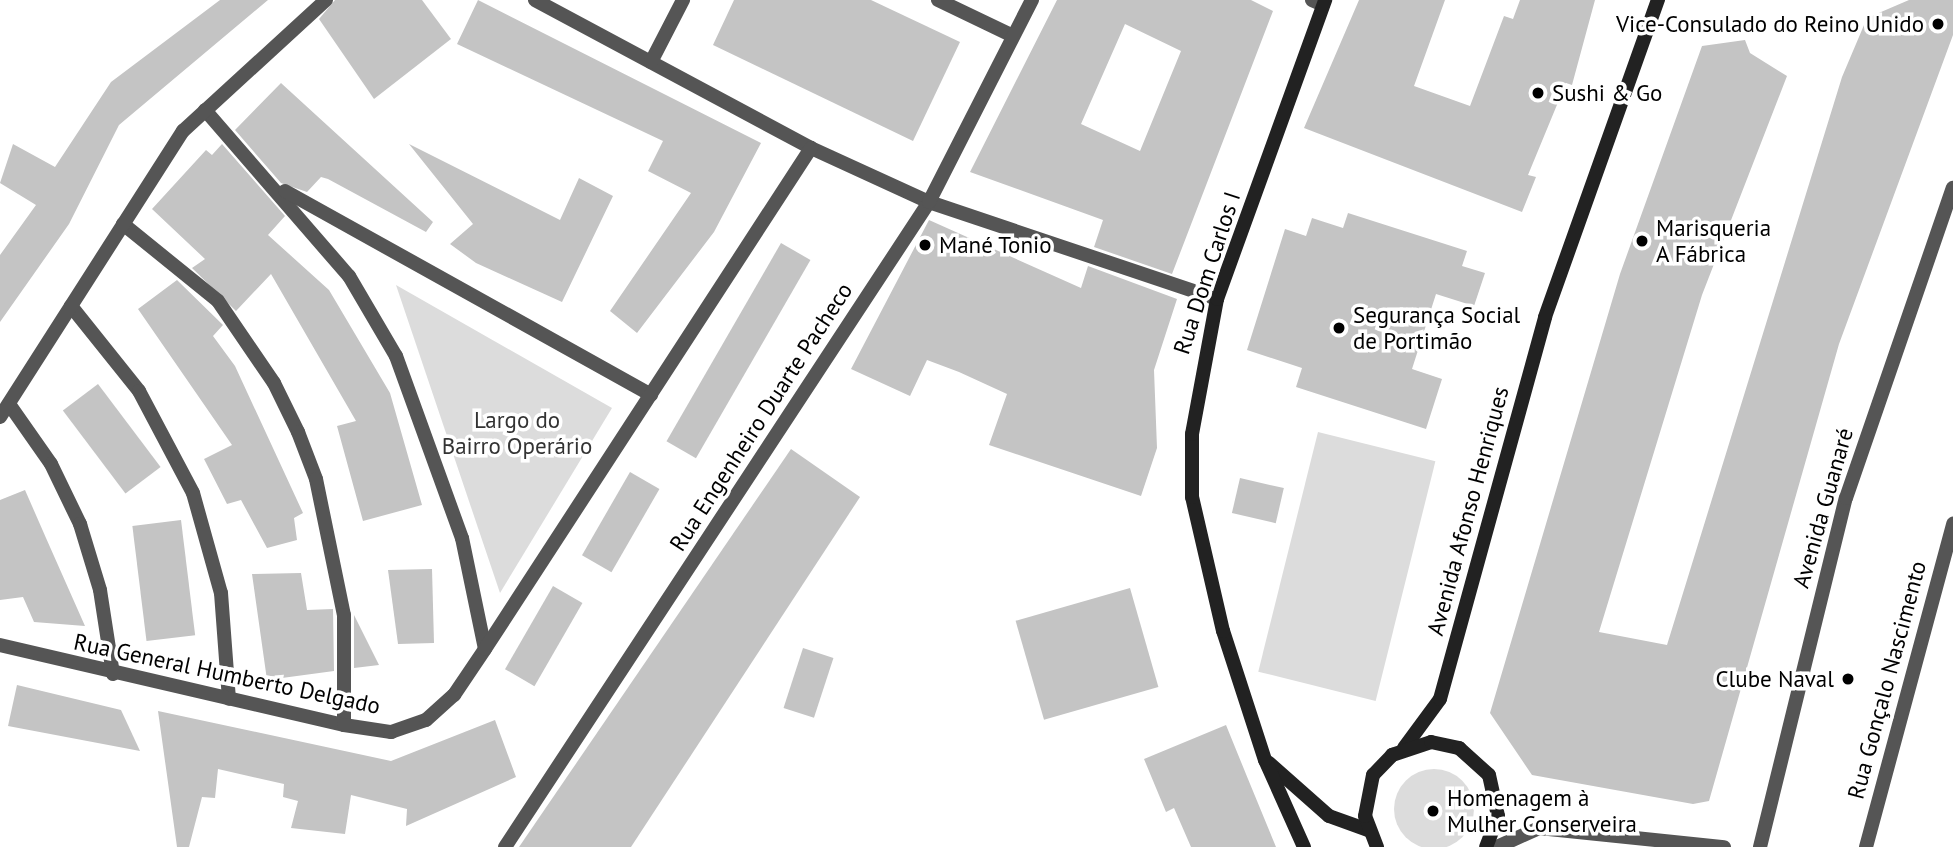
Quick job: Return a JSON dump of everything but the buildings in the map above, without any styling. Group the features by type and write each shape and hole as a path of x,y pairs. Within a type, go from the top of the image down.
{"street":[{"path":"0,417 167,152 205,110 326,0"},
{"path":"535,0 811,148 929,202 1217,299"},
{"path":"651,62 684,0"},
{"path":"938,0 1013,36"},
{"name":"Rua Engenheiro Duarte Pacheco","path":"505,847 929,202 1032,0"},
{"name":"Avenida Afonso Henriques","path":"1368,830 1365,802 1373,775 1404,748 1440,699 1545,317 1658,0"},
{"name":"Rua Dom Carlos I","path":"1304,847 1265,760 1223,631 1192,497 1199,370 1217,299 1320,2"},
{"path":"205,110 277,187 348,276 396,356 462,538 485,649"},
{"name":"Rua General Humberto Delgado","path":"0,645 113,674 344,725 391,732 426,720 454,695 485,649 811,148"},
{"path":"277,187 651,394"},
{"name":"Avenida Guanaré","path":"1760,847 1846,498 1953,188"},
{"path":"123,223 218,301 274,383 298,432 316,479 344,615 344,725"},
{"path":"71,306 139,391 193,493 221,593 229,699"},
{"path":"9,404 51,464 80,524 100,590 113,674"},
{"name":"Rua Gonçalo Nascimento","path":"1866,847 1953,524"},
{"path":"1404,748 1445,744 1481,764 1498,802 1486,847"},
{"path":"1265,760 1329,816 1368,830 1377,847"},
{"path":"1497,847 1539,828 1724,847"}],"green space":[{"name":"Largo do Bairro Operário","path":"396,285 612,408 500,593"},
{"path":"1318,432 1435,461 1376,701 1258,672"},
{"path":"1434,769 1449,772 1462,781 1471,794 1474,809 1471,824 1462,837 1449,846 1434,849 1419,846 1406,837 1397,824 1394,809 1397,794 1406,781 1419,772"}],"place":[{"name":"Vice-Consulado do Reino Unido","path":"1938,24"},
{"name":"Sushi & Go","path":"1538,93"},
{"name":"Marisqueria A Fábrica","path":"1642,241"},
{"name":"Mané Tonio","path":"925,245"},
{"name":"Segurança Social de Portimão","path":"1339,328"},
{"name":"Clube Naval","path":"1848,679"},
{"name":"Homenagem à Mulher Conserveira","path":"1433,811"}]}
